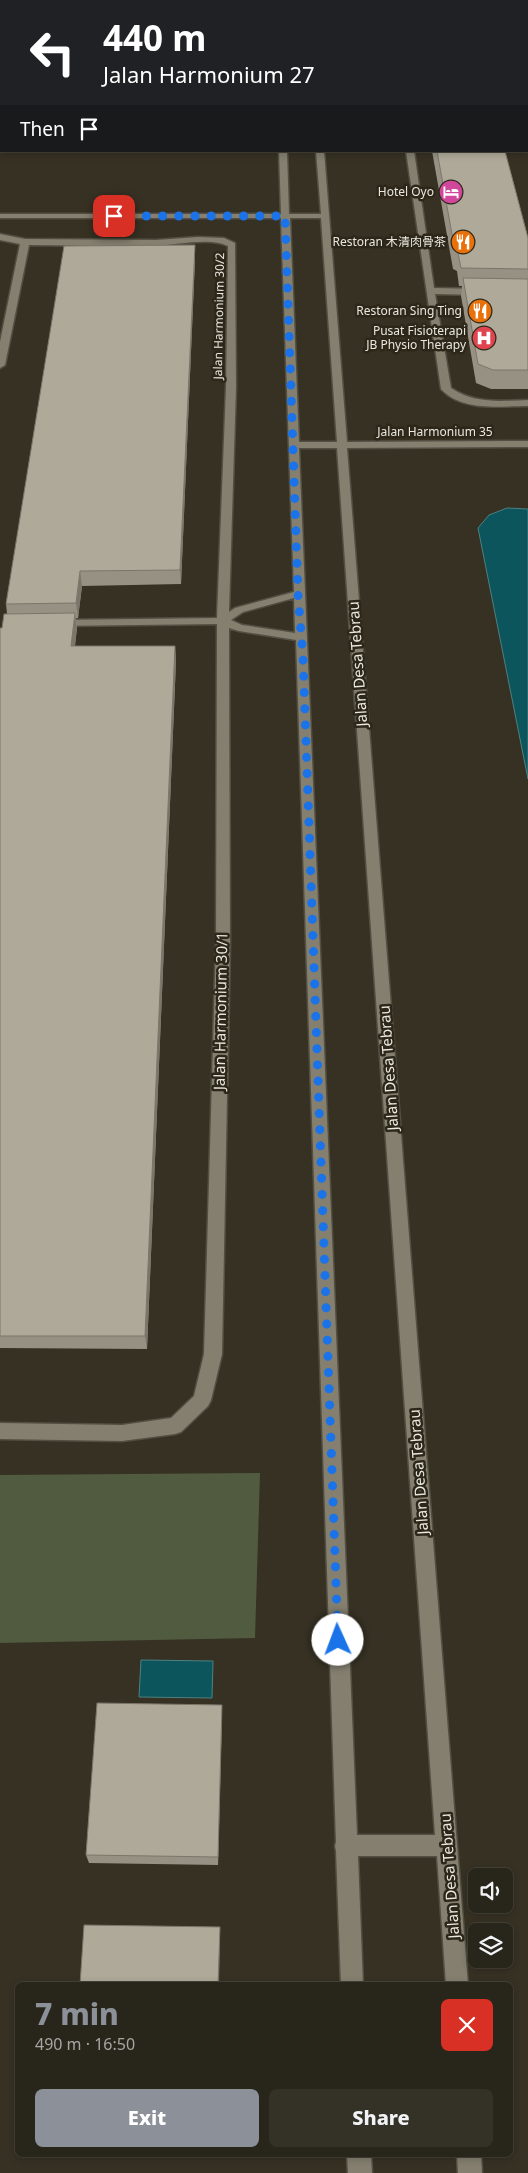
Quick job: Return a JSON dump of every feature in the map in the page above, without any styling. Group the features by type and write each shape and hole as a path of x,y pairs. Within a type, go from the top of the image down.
{"street":[{"path":"283,152 345,1846 352,1982"},
{"name":"Jalan Desa Tebrau","path":"320,152 457,1982"},
{"path":"410,152 446,388 463,399 478,403 528,403"},
{"path":"0,216 324,216"},
{"name":"Jalan Harmonium 30/2","path":"0,238 25,242 156,242 198,240 224,241 232,245 231,387 222,621"},
{"path":"0,365 25,242"},
{"path":"430,292 489,292"},
{"name":"Jalan Harmonium 35","path":"293,445 528,444"},
{"path":"222,621 239,610 298,594"},
{"path":"48,623 222,621 239,628 302,637"},
{"name":"Jalan Harmonium 30/1","path":"0,1431 122,1433 174,1426 202,1400 213,1354 223,942 222,621"},
{"path":"345,1846 448,1844"},
{"path":"360,2157 360,2173"},
{"path":"469,2157 470,2173"}],"green space":[{"path":"260,1473 255,1638 0,1643 0,1475"}],"water":[{"path":"507,508 528,509 528,779 478,528 489,515"},
{"path":"141,1660 213,1661 212,1698 139,1697"}],"building":[{"path":"437,152 505,152 528,238 528,269 461,268 458,253 455,251"},
{"path":"195,245 180,570 80,571 76,603 6,604 64,246"},
{"path":"463,278 528,279 528,370 493,370 478,364"},
{"path":"75,613 71,646 175,646 145,1336 0,1336 0,628 2,628 4,614"},
{"path":"97,1703 222,1705 218,1857 86,1855"},
{"path":"84,1925 220,1927 218,1982 80,1982"}],"place":[{"name":"Hotel Oyo","path":"451,192"},
{"name":"Restoran 木清肉骨茶","path":"463,242"},
{"name":"Restoran Sing Ting","path":"480,311"},
{"name":"Pusat Fisioterapi JB Physio Therapy","path":"484,338"}],"route":[{"path":"114,216 285,216 298,594 303,657 338,1640"}]}
